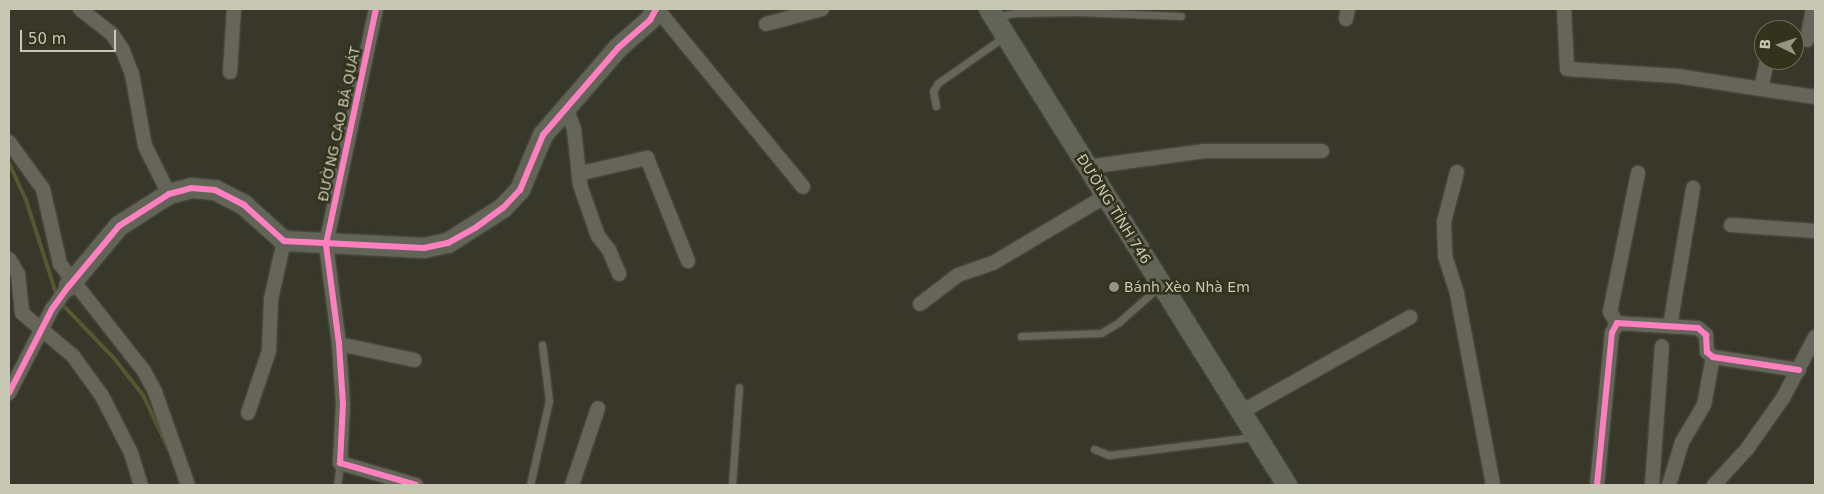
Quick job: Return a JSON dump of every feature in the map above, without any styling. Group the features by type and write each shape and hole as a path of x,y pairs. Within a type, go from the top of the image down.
{"street":[{"path":"230,72 234,9"},
{"name":"ĐƯỜNG CAO BÁ QUÁT","path":"340,463 343,404 339,344 326,245 376,9"},
{"path":"9,393 52,309 70,284 119,226 169,194 191,188 215,190 244,205 284,241 326,245 424,248 448,243 475,228 503,208 520,190 543,135 618,48 650,20 656,9 803,187"},
{"path":"766,24 822,9"},
{"path":"1564,9 1567,70 1677,76 1815,98"},
{"path":"1805,41 1813,9"},
{"path":"89,11 112,34 122,49 132,74 145,146 169,194"},
{"name":"ĐƯỜNG TỈNH 746","path":"991,13 1287,485"},
{"path":"1761,88 1765,70"},
{"path":"566,108 574,129 578,171 598,236 609,250 619,274"},
{"path":"9,142 43,188 60,264 70,284 144,370 155,392 188,485"},
{"path":"1088,166 1205,151 1322,151"},
{"path":"578,171 586,172 647,158 688,261"},
{"path":"1457,172 1444,222 1445,256 1457,294 1493,485"},
{"path":"1617,323 1610,312 1638,173"},
{"path":"1670,326 1692,188"},
{"path":"920,304 958,275 994,263 1106,196"},
{"path":"1731,225 1815,231"},
{"path":"248,414 269,350 271,299 284,241"},
{"path":"9,260 18,274 22,313 41,331 73,356 102,396 130,453 141,485"},
{"path":"1241,412 1410,317"},
{"path":"1617,323 1698,328 1706,335 1707,352 1714,357 1799,370"},
{"path":"1597,485 1612,333 1617,323"},
{"path":"1714,485 1748,449 1799,370 1815,337"},
{"path":"339,344 414,360"},
{"path":"1652,485 1662,346"},
{"path":"1669,485 1682,442 1704,405 1714,357"},
{"path":"573,485 598,408"},
{"path":"340,463 416,485"}],"lane":[{"path":"991,13 1181,16"},
{"path":"936,106 933,91 938,83 1006,36"},
{"path":"1021,336 1101,333 1119,322 1161,284"},
{"path":"530,485 549,400 542,344"},
{"path":"732,485 739,387"},
{"path":"1094,449 1109,455 1145,452 1256,436"},
{"path":"337,485 340,463"}],"waterway":[{"path":"9,163 26,200 57,296"},
{"path":"60,302 113,357 143,395 168,448"}],"cycle path":[{"path":"376,9 326,245 339,344 343,404 340,463 416,485"},
{"path":"9,393 52,309 69,286 119,226 169,194 191,188 215,190 244,205 284,241 424,248 448,243 475,228 503,208 520,190 543,135 618,48 650,20 656,9"},
{"path":"1597,485 1612,333 1617,323 1698,328 1706,335 1707,352 1713,357 1799,370"}],"place":[{"name":"Bánh Xèo Nhà Em","path":"1114,287"}]}
